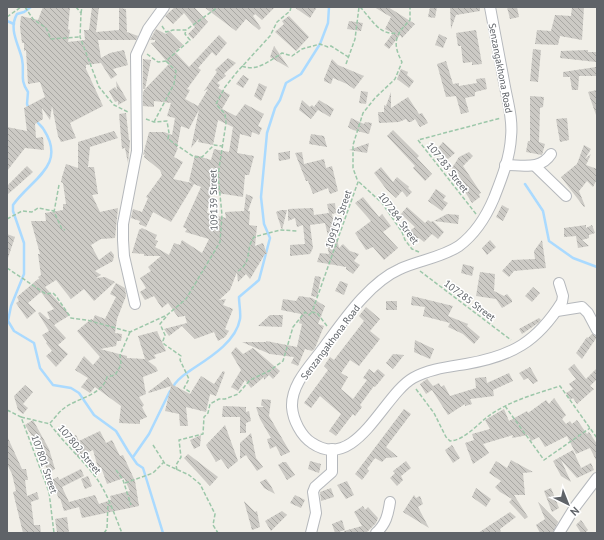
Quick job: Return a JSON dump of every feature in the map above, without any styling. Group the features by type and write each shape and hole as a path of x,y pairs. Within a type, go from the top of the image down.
{"street":[{"path":"135,304 124,256 123,224 137,151 135,67 138,48 164,7"},
{"name":"Senzangakhona Road","path":"332,449 316,445 304,436 295,419 292,408 293,398 301,378 334,334 380,280 410,264 446,253 460,245 482,222 496,192 512,137 510,115 490,7"},
{"path":"505,165 536,166 547,160 551,154"},
{"path":"536,166 566,196"},
{"path":"311,533 316,514 313,492 315,487 332,472 332,449 350,445 357,440 396,393 410,380 429,371 496,358 521,347 541,329 557,311 562,302 563,296 559,283"},
{"path":"557,311 582,307 588,313 597,330"},
{"path":"559,533 575,507 597,478"},
{"path":"376,533 382,528 388,518 390,502"}],"path":[{"path":"8,16 21,7"},
{"path":"81,13 82,7"},
{"path":"157,17 166,32 173,30 186,30 218,7"},
{"name":"109139 Street","path":"130,332 166,315 186,299 220,242 222,215 218,175 226,123 225,114 216,104 225,88 242,66 270,36 277,22 290,11 291,7"},
{"path":"360,7 381,30 389,34 397,33 410,20 410,7"},
{"path":"346,64 350,58 355,39 360,7"},
{"path":"25,8 33,19 46,28 51,39 80,37"},
{"path":"138,48 158,62 166,61 190,40 185,34 186,30"},
{"name":"109153 Street","path":"312,312 358,182 353,168 353,145 363,113 375,98 395,79 402,62 395,48 397,33"},
{"path":"242,66 250,69 256,68 282,53 292,56 302,49 320,44 328,47 331,46 350,58"},
{"path":"154,122 174,84 176,71 166,61"},
{"name":"107283 Street","path":"482,222 418,140 510,115"},
{"name":"107284 Street","path":"358,182 385,207 412,249 431,258"},
{"path":"59,185 54,211 62,229 65,230"},
{"path":"8,218 19,212 32,212 38,208 54,211"},
{"path":"238,271 244,267 249,259 252,240 254,237 280,230 284,232 286,230 298,231"},
{"name":"107285 Street","path":"410,264 521,347"},
{"path":"7,268 46,294 56,296 71,318 87,320 130,332 120,355 121,365 114,376 107,377 105,383 88,396 63,408 50,423"},
{"path":"177,470 176,465 181,457 179,440 203,434 204,417 208,412 210,404 219,399 225,399 238,394 250,380 269,371 283,361 293,327 305,312 309,315 312,312 317,313 334,334"},
{"path":"166,315 160,324 166,335 163,341 164,344 181,356 180,360 189,379 184,388 190,392"},
{"path":"410,380 434,413 446,437 450,441 454,441 469,433 487,417 505,406 560,386 597,438"},
{"path":"505,406 544,460 590,428"},
{"path":"7,410 20,417"},
{"name":"107802 Street","path":"20,417 50,423 62,441 95,476 122,533"},
{"name":"107801 Street","path":"20,417 49,492 54,533"},
{"path":"153,445 164,462 189,475 201,485 216,514 213,525 218,533"},
{"path":"124,483 153,473 164,462"},
{"path":"116,470 124,483 131,505"},
{"path":"104,533 107,529 108,502"}],"building":[{"path":"43,7 70,7 68,29 70,30 68,42 85,40 84,30 89,30 92,7 99,7 96,32 119,30 119,8 126,9 127,32 138,36 136,40 98,40 101,58 110,53 124,50 128,65 113,69 117,75 111,79 101,63 86,65 86,69 103,106 70,123 76,138 61,142 58,136 52,106 50,120 42,108 43,119 35,124 36,138 43,137 44,150 25,148 7,171 7,127 27,131 24,108 45,97 40,82 28,84 26,50 24,51 24,43 22,43 20,27 21,16 38,20"},
{"path":"175,7 194,7 208,22 193,39 188,34 195,27 184,13 173,24 165,16"},
{"path":"204,7 275,7 262,20 255,14 253,16 261,28 259,30 246,19 236,31"},
{"path":"294,7 317,7 310,18"},
{"path":"374,7 388,7 415,24 402,38 400,35 389,49 384,45 393,33 385,29 391,17"},
{"path":"430,7 437,7 435,18 428,17"},
{"path":"450,7 480,7 480,11 456,15 451,29"},
{"path":"507,7 517,7 519,17 510,19"},
{"path":"572,7 584,7 582,40 560,36 558,45 535,44 537,30 551,31 555,15 571,16"},
{"path":"289,16 309,37 296,51 275,32 284,24 282,21"},
{"path":"349,21 363,23 361,31 347,29"},
{"path":"156,29 166,34 169,31 183,45 175,52 189,67 219,35 227,43 216,56 212,52 198,68 201,70 187,89 190,90 185,99 198,106 208,89 204,91 217,72 215,70 228,58 236,63 224,74 226,76 217,83 220,85 218,88 230,95 222,109 236,116 245,104 264,114 258,126 262,128 259,135 252,132 251,137 240,134 237,153 254,156 249,175 245,175 243,197 211,192 207,213 226,218 225,212 244,211 246,194 253,197 248,211 250,211 249,225 257,226 255,246 263,243 267,254 265,254 250,279 246,274 238,282 237,272 230,290 219,300 226,299 223,305 233,309 225,329 229,331 225,337 218,341 214,332 195,339 182,326 169,336 164,329 187,323 185,316 178,317 168,303 162,308 154,296 145,300 140,292 146,288 140,278 151,271 148,267 161,256 144,256 144,254 132,253 139,230 142,228 157,235 155,240 158,241 155,247 169,255 174,243 180,245 182,240 202,253 209,239 185,232 187,229 183,227 201,187 194,184 171,222 153,212 146,227 139,224 140,221 131,218 133,209 142,212 148,198 146,197 162,175 160,170 144,157 145,154 143,155 149,132 164,132 172,135 175,118 167,116 171,103 154,101 154,107 143,106 143,92 169,64 151,43 155,42 155,40 150,40","holes":["199,110 191,148 199,138 198,142 213,145 218,120 233,127 229,152 214,149 211,160 195,155 189,181 192,183 173,179 183,162 174,157 178,148 181,126 189,129"]},
{"path":"476,30 482,64 472,65 472,62 463,63 461,46 458,46 456,33"},
{"path":"439,34 447,38 443,48 435,45"},
{"path":"274,46 289,68 270,57"},
{"path":"533,49 541,50 538,82 530,81"},
{"path":"588,50 588,52 596,52 596,62 560,58 561,51"},
{"path":"143,59 151,60 145,89 143,89"},
{"path":"332,59 338,65 364,76 354,89 333,78 331,84 324,81"},
{"path":"446,61 453,84 459,83 459,86 477,83 476,79 485,78 487,89 475,92 475,96 465,98 469,112 461,114 456,96 446,97 437,64"},
{"path":"596,67 597,76 579,76 578,90 572,90 570,77 563,77 563,72"},
{"path":"401,69 408,72 407,75 414,81 409,88 397,79"},
{"path":"243,75 249,79 243,88 236,84"},
{"path":"116,81 127,100 118,105 118,101 115,102 109,91 115,87 117,90"},
{"path":"259,83 267,87 261,101 254,96"},
{"path":"597,90 597,115 596,115 588,92"},
{"path":"361,91 368,92 366,104 359,103"},
{"path":"391,92 391,108 408,97 419,114 422,113 428,123 420,127 415,119 408,122 406,119 399,122 379,123 378,112 384,112 384,105 386,106"},
{"path":"530,96 544,97 543,107 540,108 539,142 545,144 542,155 526,152 528,141 530,141"},
{"path":"302,100 310,107 312,105 314,107 319,100 334,109 330,117 318,110 311,119 299,110"},
{"path":"126,113 130,140 128,163 125,148 122,149 119,114"},
{"path":"351,118 364,124 365,122 372,123 369,134 353,130 348,127"},
{"path":"567,118 569,140 560,142 556,119"},
{"path":"393,130 419,156 417,158 432,174 425,181 413,168 415,166 387,136"},
{"path":"114,131 118,138 90,147 88,167 94,167 98,194 92,195 100,212 118,208 115,238 101,239 91,245 99,260 111,251 114,255 113,261 95,271 101,275 96,278 105,277 115,282 94,301 84,289 71,299 56,280 45,287 70,315 54,325 66,338 58,345 68,354 56,367 46,356 52,351 42,335 49,331 38,313 40,312 50,319 47,312 54,309 41,292 28,303 36,311 27,319 16,303 19,301 17,297 38,279 40,280 38,277 41,275 38,254 40,254 31,221 46,221 45,213 63,210 63,204 66,204 63,183 61,182 62,177 66,164 78,168 78,142"},
{"path":"311,134 324,136 327,147 309,144"},
{"path":"443,142 455,153 448,159 437,149"},
{"path":"369,143 367,153 349,150"},
{"path":"584,145 591,149 585,159 591,154 586,165 597,169 597,179 593,187 587,181 579,191 585,206 584,207 561,177 577,164"},
{"path":"290,151 290,159 279,161 278,153"},
{"path":"302,152 304,164 324,159 326,168 332,166 338,191 330,194 328,188 313,194 295,153"},
{"path":"469,152 473,156 463,166 481,193 479,194 480,197 472,203 462,187 465,184 452,168 459,157"},
{"path":"27,166 33,172 7,195 7,186"},
{"path":"381,167 393,182 397,177 409,187 408,188 412,192 407,197 402,191 396,198 387,190 374,173"},
{"path":"436,189 446,196 443,200 448,203 442,211 428,201"},
{"path":"363,197 379,217 382,214 391,226 383,232 398,248 384,260 373,247 366,250 355,233 371,221 355,203"},
{"path":"335,203 336,213 332,214 339,248 343,244 350,251 359,254 354,261 360,265 353,274 346,269 346,267 317,262 320,253 329,254 326,241 329,240 325,223 310,225 313,248 310,254 290,256 290,245 305,244 303,225 297,227 295,218 288,221 288,209 313,208 314,215 329,213 327,204"},
{"path":"502,205 509,209 503,221 496,217"},
{"path":"407,207 425,223 428,220 431,222 433,221 444,232 438,239 432,234 424,242 419,238 412,243 405,234 415,227 401,214"},
{"path":"287,210 282,230 276,212"},
{"path":"447,214 459,215 458,224 434,221"},
{"path":"586,225 586,228 592,225 595,233 589,235 589,238 582,240 589,246 578,248 576,236 564,237 564,228"},
{"path":"7,234 15,237 8,258 7,258"},
{"path":"490,240 496,247 487,255 482,248"},
{"path":"542,240 546,268 514,271 509,277 502,271 512,260 535,259 534,251"},
{"path":"463,264 474,267 472,276 461,273"},
{"path":"480,272 495,274 494,291 504,296 507,294 512,302 502,308 496,299 476,296"},
{"path":"315,276 321,277 317,297 311,296"},
{"path":"340,281 348,284 344,295 335,291"},
{"path":"116,283 125,288 126,296 117,319 115,333 122,334 121,341 117,341 116,346 100,349 127,356 127,358 145,359 138,336 157,331 166,351 154,355 156,358 148,361 156,367 158,371 143,377 146,394 139,397 144,405 142,407 147,417 140,420 140,424 119,423 121,406 95,387 90,393 81,387 88,378 75,370 84,356 93,365 100,357 77,331 91,319 93,320 95,315 105,319 116,297 110,294"},
{"path":"533,287 540,293 532,302 525,296"},
{"path":"299,296 312,298 325,306 318,324 324,326 315,348 312,351 305,349 298,366 291,363 294,357 270,354 242,342 266,341 297,347 302,324 299,323 301,314 281,310 283,299 296,301"},
{"path":"412,296 453,306 448,316 468,324 467,326 480,337 474,344 463,334 448,327 450,323 423,316 425,307 411,305"},
{"path":"386,301 397,301 397,310 386,310"},
{"path":"366,307 380,319 370,331 380,339 359,366 350,360 341,373 348,377 341,389 353,399 367,380 363,378 369,369 374,373 378,369 385,375 375,387 374,386 360,405 362,407 355,416 353,414 336,436 329,431 341,414 320,396 311,408 304,403 328,370 324,366 330,357 334,360 364,321 359,316"},
{"path":"270,315 283,315 282,327 258,326"},
{"path":"539,318 541,320 538,323 522,334 519,329"},
{"path":"592,334 597,337 582,359 576,353 587,337 588,338"},
{"path":"415,340 434,349 430,359 414,352"},
{"path":"236,347 243,354 253,348 280,371 273,379 269,375 264,380 264,377 251,388 245,380 238,391 231,387 241,370 231,353"},
{"path":"393,354 404,355 393,369 386,363"},
{"path":"574,364 586,379 597,368 597,379 590,386 594,389 577,404 573,398 570,400 566,393 573,389 569,384 576,379 568,369"},
{"path":"530,367 538,381 533,384 528,378 524,380 519,373"},
{"path":"223,371 225,372 216,396 210,394 206,412 186,407 188,426 180,426 179,414 165,411 171,386 149,393 148,392 168,377 173,385 190,394 201,376 214,384"},
{"path":"509,373 513,381 493,390 494,396 470,399 472,404 465,406 465,404 448,415 432,390 426,394 420,384 427,379 433,386 439,383 441,387 444,385 450,396 476,388 475,378 486,377 487,383"},
{"path":"25,385 33,392 23,404 28,408 23,414 18,410 14,396"},
{"path":"554,398 566,415 562,419 566,424 570,421 572,424 577,420 587,434 589,432 597,444 597,462 590,448 576,454 567,436 545,447 539,437 531,441 528,435 512,438 513,435 483,444 489,453 473,464 465,443 474,440 472,434 490,429 485,420 504,409 509,421 527,411 528,413 546,400 549,404"},
{"path":"262,399 271,400 269,416 290,452 281,456 276,446 270,449 267,439 271,438 260,419 256,407 264,407 261,405"},
{"path":"223,406 246,407 246,412 249,411 251,421 246,423 246,433 240,433 240,417 222,417"},
{"path":"404,409 411,414 386,447 398,457 386,458 382,462 375,458 367,469 369,471 362,480 355,474"},
{"path":"33,420 49,449 55,469 48,473 39,447 25,425"},
{"path":"225,425 238,461 228,469 221,459 216,462 206,445"},
{"path":"100,431 106,443 112,440 120,456 123,455 135,481 139,506 82,518 79,507 64,511 60,498 59,499 51,480 58,477 59,480 81,469 84,476 62,487 69,502 95,495 99,504 111,500 110,496 130,491 124,478 107,484 101,467 98,468 93,450 78,457 68,440 76,435 79,441"},
{"path":"251,433 256,458 263,467 257,471 246,455 240,459 240,443"},
{"path":"201,435 200,446 194,449 190,440"},
{"path":"7,436 22,469 26,469 28,480 25,480 27,496 37,492 39,499 31,502 34,525 40,525 41,533 23,533 13,492 16,491 12,474 7,464"},
{"path":"452,445 460,458 453,463 445,450"},
{"path":"573,450 581,468 591,463 594,470 577,478 561,460 571,482 561,476 553,461"},
{"path":"188,454 218,477 210,486 184,458"},
{"path":"511,460 533,472 523,473 525,495 514,495 528,517 525,519 509,502 512,499 500,492 495,487 501,481 489,473 496,461 507,468"},
{"path":"310,461 321,464 319,473 308,469"},
{"path":"406,461 411,468 401,476 403,480 397,486 390,478 395,473 393,471"},
{"path":"286,462 295,475 287,480 278,465"},
{"path":"88,476 92,486 85,489 81,479"},
{"path":"266,479 275,494 264,488 260,482"},
{"path":"347,481 354,495 346,499 337,485"},
{"path":"331,488 334,497 321,501 320,492"},
{"path":"476,488 491,499 486,507 472,497"},
{"path":"551,488 559,508 552,512 544,491"},
{"path":"295,495 305,500 301,508 290,503"},
{"path":"414,495 416,498 420,496 423,504 418,507 429,528 403,512"},
{"path":"244,501 255,512 257,511 260,527 252,530"},
{"path":"538,502 558,522 553,533 540,533 536,525 545,519"},
{"path":"363,506 365,510 368,507 378,518 376,523 366,533 344,533 344,531 362,526 354,512"},
{"path":"282,511 287,515 271,531 265,521"},
{"path":"510,512 516,517 500,529 501,533 478,533"},
{"path":"67,517 69,533 57,532 55,519"},
{"path":"342,520 345,530 335,533 332,524"},
{"path":"581,520 588,530 585,533 581,533 576,525"}],"waterway":[{"path":"29,109 27,104 28,92 23,80 23,64 15,37 14,25 17,14 24,12 31,7"},
{"path":"173,387 181,377 221,349 233,335 240,319 239,297 259,280 270,238 264,224 261,197 267,133 275,108 280,100 286,83 301,74 320,44 328,23 329,7"},
{"path":"7,21 14,24"},
{"path":"36,120 50,142 51,153 49,163 44,171 13,205 13,211 24,243 24,274 11,306 8,321 14,331 34,343 40,368 53,385 71,388 79,393 94,415 116,431 137,464 143,468 163,533"},
{"path":"525,184 543,211 549,241 573,258 597,267"},
{"path":"133,457 149,434 170,391"}]}
